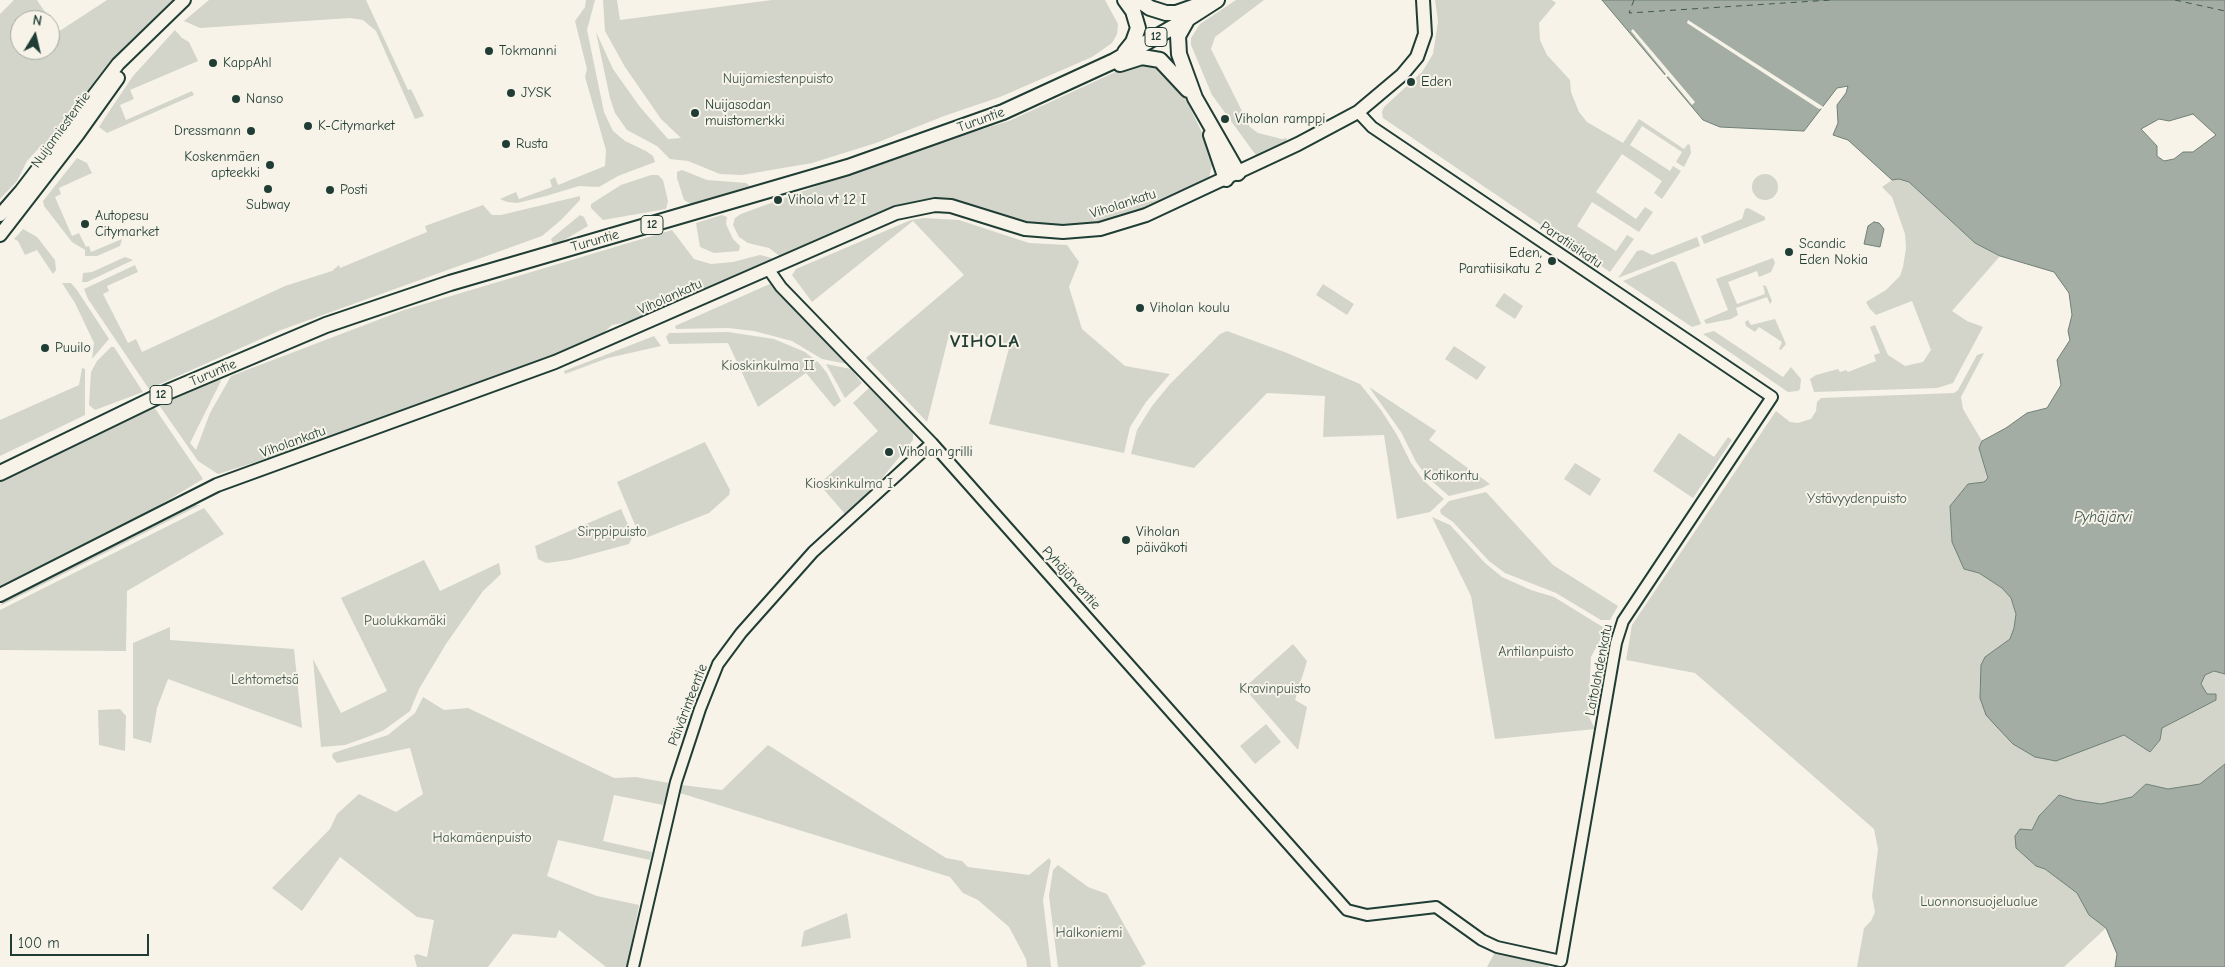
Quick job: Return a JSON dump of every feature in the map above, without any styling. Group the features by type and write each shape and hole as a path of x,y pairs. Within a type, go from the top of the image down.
{"highway":[{"path":"1122,56 1133,42 1138,28 1133,11 1125,0"},
{"path":"1139,0 1150,8 1166,13 1176,13 1211,0"},
{"name":"Turuntie","path":"0,473 166,393 326,325 450,283 848,167 1003,112 1084,76 1190,18 1217,0"},
{"path":"1190,18 1179,31 1177,47 1195,98 1232,176"},
{"path":"1084,76 1142,57 1152,57 1167,65 1195,98"}],"main road":[{"name":"Nuijamiestentie","path":"0,214 21,191 118,64 184,0"},
{"path":"1358,112 1402,75 1417,57 1425,34 1423,0"},
{"name":"Nuijamiestentie","path":"0,235 78,134 142,40"},
{"name":"Viholankatu","path":"0,595 217,485 555,362 896,214 935,205 951,206 1025,229 1043,232 1085,232 1113,226 1146,215 1232,176 1327,130 1358,112"}],"street":[{"name":"Paratiisikatu","path":"1358,112 1372,127 1395,143 1772,397"},
{"name":"Pyhäjärventie","path":"769,270 781,287 932,443 1347,910"},
{"name":"Laitolahdenkatu","path":"1347,910 1367,915 1436,907 1482,940 1498,947 1561,961 1616,643 1623,621 1772,397"},
{"name":"Päivärinteentie","path":"633,967 676,782 698,714 718,664 741,633 813,552 932,443"}],"green space":[{"path":"14,0 37,0 44,10 10,10 10,60 60,60 60,31 107,0 177,0 44,146 41,146 27,161 17,181 0,199 0,14"},
{"path":"209,0 366,0 408,90 411,89 424,116 415,119 376,31 363,20 350,18 200,28 184,21"},
{"path":"586,0 595,0 587,30 604,112 613,131 625,141 653,156 655,162 618,176 599,187 579,186 517,203 507,202 500,199 516,192 519,199 552,187 550,180 555,177 558,185 605,166 606,150 585,77 587,69 575,21 585,7"},
{"name":"Nuijamiestenpuisto","path":"603,0 617,0 620,20 772,0 1105,0 1118,24 1117,34 1112,43 1092,57 1000,97 944,116 876,143 812,163 742,175 720,174 688,161 670,159 657,146 627,130 615,113 596,32 613,69 640,107 668,139 681,138 661,119 625,67 605,31"},
{"path":"1236,0 1264,0 1215,37 1211,49 1250,127 1258,133 1282,139 1287,138 1285,146 1258,158 1212,95 1191,45 1191,38 1200,24"},
{"path":"1435,0 1552,0 1556,3 1539,23 1540,40 1547,55 1570,80 1571,92 1579,112 1587,122 1623,143 1639,119 1684,149 1688,144 1690,145 1691,153 1684,167 1676,162 1682,152 1642,126 1630,145 1670,171 1673,166 1681,171 1662,199 1654,193 1662,181 1622,154 1596,192 1636,219 1645,207 1653,212 1639,232 1592,202 1577,226 1616,251 1627,235 1634,239 1610,272 1383,118 1382,112 1384,107 1422,72 1433,54 1438,22"},
{"path":"175,30 182,38 189,42 198,61 130,90 134,99 120,105 126,120 192,91 194,95 107,133 99,127 108,113 133,76"},
{"path":"1151,62 1166,71 1185,97 1207,143 1212,165 1209,178 1204,183 1146,209 1108,222 1078,227 1031,225 949,201 927,200 904,205 781,257 769,248 748,243 739,237 733,225 735,218 741,214 923,147 1009,121 1135,63"},
{"path":"77,158 87,163 92,173 59,188 61,194 55,197 72,236 79,233 86,247 89,246 91,252 122,239 120,246 97,256 85,256 85,250 72,242 44,206 43,201"},
{"path":"682,170 707,180 746,183 750,186 691,204 684,200 677,178 677,172"},
{"path":"1765,174 1775,177 1778,187 1775,197 1765,200 1755,197 1752,187 1755,177"},
{"path":"651,175 658,175 663,180 668,201 666,209 603,220 591,208 591,204 621,185"},
{"path":"1899,179 1909,182 1975,243 2000,256 1952,311 1967,321 1983,327 1953,383 1937,388 1814,392 1810,379 1816,375 1838,369 1840,372 1846,370 1848,372 1876,361 1874,355 1880,353 1870,327 1875,325 1888,355 1905,366 1923,362 1931,350 1912,301 1876,315 1866,302 1886,290 1900,276 1903,267 1906,248 1905,234 1892,197 1882,187 1892,180"},
{"path":"580,196 580,200 561,220 542,236 281,330 149,389 88,299 84,289 135,265 138,272 107,286 109,291 103,294 128,343 136,339 142,352 285,286 332,271 339,265 340,268 427,232 425,226 483,205 492,215 501,215"},
{"path":"1748,208 1765,217 1765,220 1704,244 1701,236 1742,219 1745,209"},
{"path":"580,215 584,217 588,226 554,246 551,239"},
{"path":"722,215 727,217 726,224 733,239 740,246 739,251 714,253 700,247 696,223"},
{"path":"924,218 959,220 1029,243 1067,245 1079,262 1069,287 1082,329 1125,366 1170,374 1146,402 1130,427 1124,453 989,424 1010,344 950,331 927,422 866,358 964,275 913,221 812,302 792,275 796,269 911,220"},
{"path":"23,229 37,237 55,260 56,270 53,274 37,250 25,255 18,241 14,239"},
{"path":"672,230 694,259 711,264 733,262 760,255 772,258 766,264 639,320 612,325 599,337 547,358 291,451 218,474 198,461 159,405 216,378 221,381 190,443 196,450 210,413 231,376 404,310"},
{"path":"1697,237 1700,246 1618,278 1637,251 1642,250 1652,255"},
{"path":"125,257 133,260 87,282 82,282 83,273 92,272"},
{"path":"1773,258 1775,263 1771,272 1759,277 1757,271 1728,282 1737,304 1765,294 1763,285 1766,286 1772,301 1770,304 1767,297 1736,308 1738,315 1731,319 1706,324 1704,320 1728,310 1716,279"},
{"path":"1672,261 1676,263 1701,324 1692,327 1623,281"},
{"path":"62,283 71,283 77,290 109,339 92,359 94,343 75,303"},
{"path":"772,283 847,364 822,359 792,341 754,331 728,328 676,329 675,326"},
{"path":"1323,284 1354,304 1347,315 1316,295"},
{"path":"1504,293 1523,306 1515,319 1495,306"},
{"path":"1775,319 1786,344 1781,350 1779,349 1782,342 1759,327 1755,332 1746,326 1745,322 1748,320 1751,325"},
{"path":"1227,331 1287,353 1360,384 1381,410 1397,435 1411,463 1424,481 1444,499 1430,512 1397,519 1384,435 1323,437 1325,396 1267,393 1194,468 1131,454 1137,430 1152,406 1170,384 1220,334"},
{"path":"1714,331 1783,377 1791,367 1801,379 1800,389 1788,392 1703,334"},
{"name":"Kioskinkulma II","path":"728,332 774,339 805,352 819,363 827,373 841,401 834,407 806,373 758,407 728,343 669,344 666,337 669,333"},
{"path":"654,336 661,346 608,358 565,374 564,371"},
{"path":"1454,346 1486,367 1477,380 1445,359"},
{"path":"111,347 114,347 143,392 95,410 89,405 91,372 97,361"},
{"name":"Ystävyydenpuisto","path":"1984,353 1961,397 1963,409 1982,441 1979,448 1988,478 1985,482 1968,484 1950,506 1952,542 1964,569 1979,573 2002,588 2011,598 2016,614 2010,639 1985,657 2100,743 2124,735 2150,752 2160,740 2162,728 2174,722 2207,695 2201,684 2205,675 2215,671 2225,674 2225,764 2200,784 2168,789 2146,784 2132,797 2101,804 2075,800 2059,795 2039,816 2032,830 2015,835 2016,848 2036,866 2045,869 2077,893 2089,915 2106,928 2064,967 1857,967 1864,928 1871,921 1875,912 1872,896 1878,849 1874,829 1695,673 1626,660 1632,625 1776,411 1790,422 1798,423 1811,419 1816,411 1817,402 1821,398 1954,393 1958,390 1977,355"},
{"path":"826,364 851,369 862,383 845,398"},
{"path":"82,368 85,369 85,415 0,456 0,420 79,385"},
{"name":"Kotikontu","path":"1369,387 1436,431 1429,440 1490,484 1482,488 1449,496 1427,477 1416,462 1401,432"},
{"name":"Kioskinkulma I","path":"869,388 913,433 913,440 875,487 845,514 819,484 878,431 853,403"},
{"path":"154,407 203,479 140,517 0,589 0,479"},
{"path":"1679,433 1714,457 1728,437 1732,440 1693,498 1653,471"},
{"path":"705,442 730,490 729,495 709,513 648,537 643,537 638,532 617,482"},
{"path":"1575,463 1601,479 1590,496 1564,479"},
{"path":"1486,492 1553,565 1618,606 1610,620 1601,620 1556,593 1505,573 1489,561 1453,522 1441,514 1440,510 1449,501"},
{"path":"191,505 200,505 0,606 7,597"},
{"path":"204,508 224,534 127,591 126,651 0,650 0,610"},
{"name":"Sirppipuisto","path":"621,509 633,536 629,544 570,560 546,563 538,559 535,546"},
{"name":"Antilanpuisto","path":"1432,517 1450,525 1485,563 1502,577 1531,590 1554,597 1606,629 1591,657 1588,715 1595,729 1495,739 1471,596"},
{"name":"Puolukkamäki","path":"424,560 440,591 499,563 501,574 483,591 446,644 419,689 410,711 384,730 370,736 345,745 321,747 313,659 341,713 387,691 341,598"},
{"name":"Lehtometsä","path":"170,627 170,640 294,649 302,728 168,679 157,708 151,743 133,738 133,643"},
{"name":"Kravinpuisto","path":"1293,644 1307,661 1295,700 1307,707 1298,750 1244,688"},
{"name":"Hakamäenpuisto","path":"423,697 444,710 468,708 614,778 636,777 669,783 663,805 614,795 603,841 652,852 650,860 558,840 547,876 597,896 639,905 627,967 606,967 559,930 556,938 513,934 488,967 417,967 414,956 417,954 427,957 434,920 417,917 340,857 302,911 272,888 330,829 337,814 359,794 396,812 423,794 410,748 337,763 332,757 333,753 388,735 415,713"},
{"path":"120,709 126,716 125,751 99,745 98,710"},
{"path":"1266,724 1281,742 1255,764 1240,746"},
{"path":"768,745 946,858 962,861 968,867 1029,875 1049,858 1051,861 1043,900 1051,967 1027,967 1026,959 1009,927 978,900 963,893 950,877 680,793 682,785 722,790"},
{"name":"Halkoniemi","path":"1058,865 1088,887 1107,894 1146,964 1140,967 1058,967 1049,896 1053,870"},
{"path":"847,913 851,938 801,947 804,931"},
{"path":"1495,952 1547,964 1549,967 1487,967"}],"water":[{"name":"Pyhäjärvi","path":"1602,0 2225,0 2225,674 2214,671 2205,675 2201,684 2207,694 2216,694 2216,700 2162,728 2160,740 2150,752 2124,735 2056,761 2035,757 2013,744 1986,715 1980,698 1981,665 1985,657 2010,639 2016,614 2011,598 2002,588 1979,573 1964,569 1952,542 1950,506 1968,484 1984,482 1988,478 1979,448 1982,441 2006,428 2027,413 2047,408 2061,385 2057,360 2070,340 2068,331 2072,315 2069,293 2054,272 2000,256 1975,243 1909,182 1899,179 1892,180 1848,140 1833,135 1838,123 1837,105 1846,93 1848,86 1837,88 1804,131 1720,127 1703,120","holes":["2193,114 2216,135 2193,152 2183,152 2174,159 2164,161 2157,156 2157,146 2141,129 2159,119 2169,121"]},
{"path":"1874,222 1879,223 1884,229 1880,247 1864,244 1868,226"},
{"path":"2225,764 2225,967 2115,967 2117,954 2106,928 2089,915 2077,893 2045,869 2036,866 2016,848 2015,836 2020,829 2032,830 2039,816 2059,795 2075,800 2101,804 2132,797 2146,784 2168,789 2200,784"}],"pier":[{"path":"1688,20 1825,108 1819,109 1687,23"},
{"path":"1633,29 1695,102 1692,105 1668,76 1664,79 1662,77 1666,74 1631,31"}],"ferry route":[{"path":"1634,0 1629,13 1831,0"},
{"path":"2175,0 2225,11"}],"place":[{"name":"Tokmanni","path":"489,51"},
{"name":"KappAhl","path":"213,63"},
{"name":"Eden","path":"1411,82"},
{"name":"JYSK","path":"511,93"},
{"name":"Nanso","path":"236,99"},
{"name":"Nuijasodan muistomerkki","path":"695,113"},
{"name":"Viholan ramppi","path":"1225,119"},
{"name":"K-Citymarket","path":"308,126"},
{"name":"Dressmann","path":"251,131"},
{"name":"Rusta","path":"506,144"},
{"name":"Koskenmäen apteekki","path":"270,165"},
{"name":"Subway","path":"268,189"},
{"name":"Posti","path":"330,190"},
{"name":"Vihola vt 12 I","path":"778,200"},
{"name":"Autopesu Citymarket","path":"85,224"},
{"name":"Scandic Eden Nokia","path":"1789,252"},
{"name":"Eden, Paratiisikatu 2","path":"1552,261"},
{"name":"Viholan koulu","path":"1140,308"},
{"name":"Puuilo","path":"45,348"},
{"name":"Viholan grilli","path":"889,452"},
{"name":"Viholan päiväkoti","path":"1126,540"}],"district":[{"name":"VIHOLA","path":"985,342"}],"park label":[{"name":"Luonnonsuojelualue","path":"1979,902"}]}
